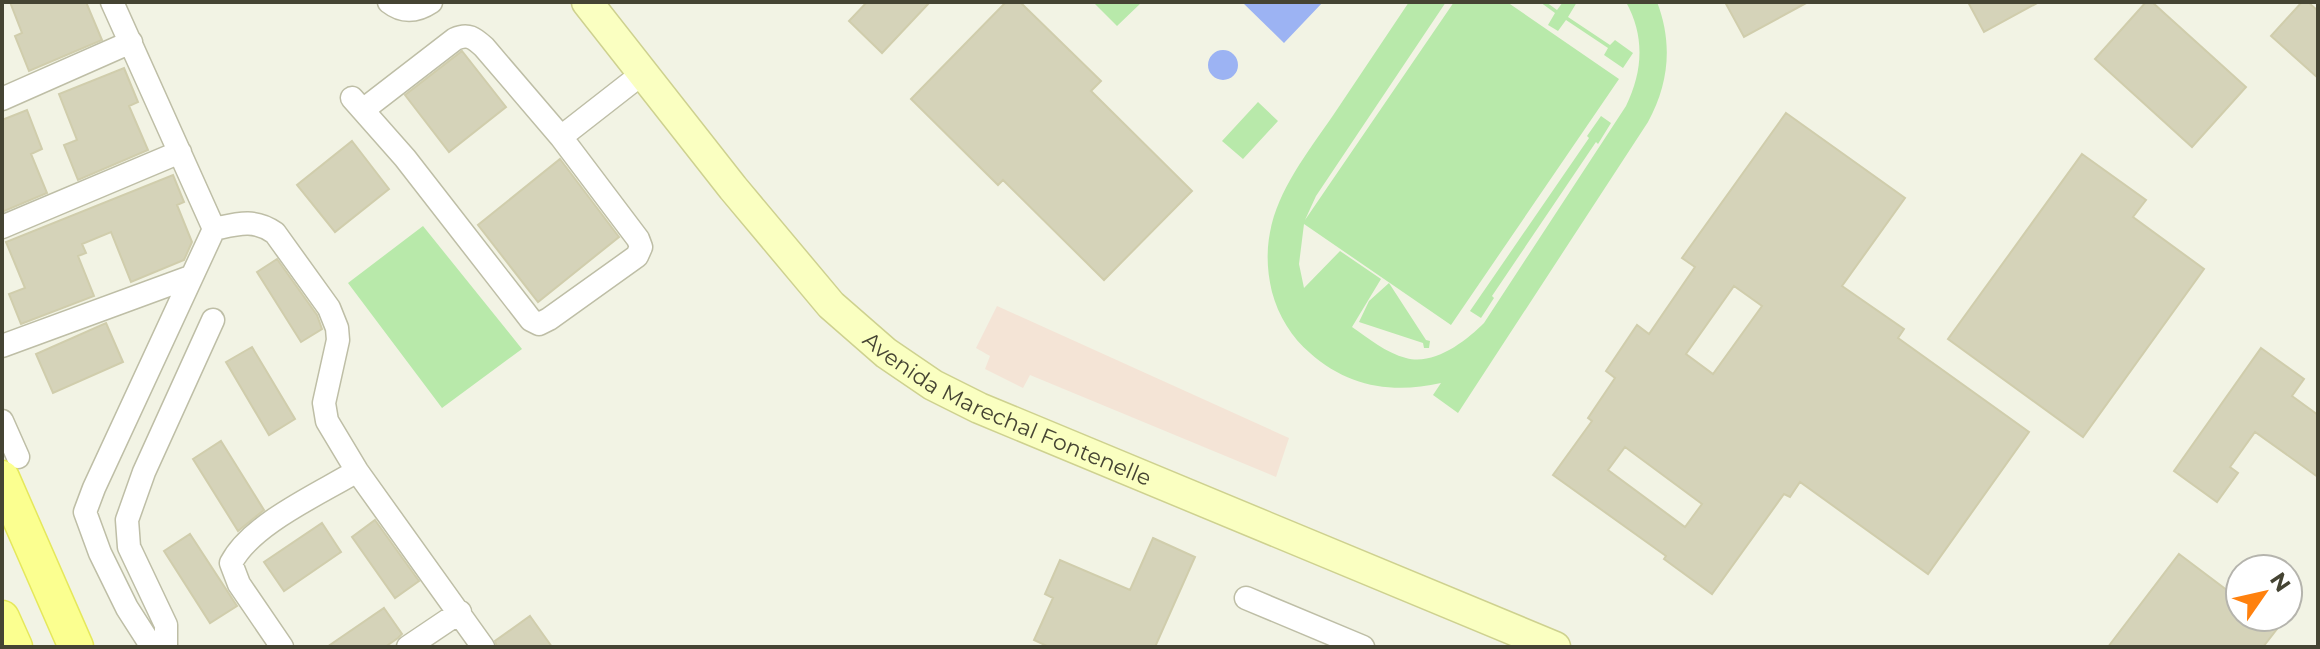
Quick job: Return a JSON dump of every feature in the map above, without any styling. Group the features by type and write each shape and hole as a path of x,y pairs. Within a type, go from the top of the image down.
{"main road":[{"name":"Avenida Marechal Fontenelle","path":"587,2 831,305 886,353 933,385 979,408 1555,647"},
{"path":"10,468 76,647"},
{"path":"2,618 15,647"}],"street":[{"path":"112,2 214,229"},
{"path":"389,2 398,10 410,11 431,2"},
{"path":"464,35 484,47 561,137 641,247 637,256 539,324 531,320 433,192 358,104 464,35"},
{"path":"2,99 131,42"},
{"path":"561,137 643,73"},
{"path":"2,227 180,152"},
{"path":"214,229 249,221 264,225 275,233 329,308 338,340 324,403 327,421 357,471 483,647"},
{"path":"152,647 127,608 100,553 85,512 214,229"},
{"path":"2,346 190,277"},
{"path":"166,647 166,625 129,547 127,520 144,472 213,320"},
{"path":"2,421 10,468"},
{"path":"282,647 239,584 231,563 239,547 262,528 357,471"},
{"path":"1246,598 1363,647"},
{"path":"408,647 460,612"}],"shaded area":[{"path":"997,306 1289,438 1276,477 1030,375 1023,388 985,369 990,356 976,348"}],"green space":[{"path":"1093,2 1142,2 1117,26"},
{"path":"1409,2 1446,2 1316,196 1305,220 1454,2 1507,2 1619,79 1451,325 1304,224 1299,264 1304,288 1340,251 1381,279 1352,327 1391,353 1417,360 1449,350 1484,323 1626,106 1636,80 1640,54 1636,28 1626,2 1657,2 1667,48 1661,93 1648,122 1458,413 1433,395 1441,383 1406,388 1372,385 1340,374 1325,365 1303,347 1286,326 1272,292 1268,265 1273,218 1292,176"},
{"path":"1540,2 1546,2 1557,10 1563,2 1577,2 1568,17 1610,45 1615,40 1633,53 1623,68 1604,55 1608,48 1566,20 1558,31 1548,25 1555,13"},
{"path":"1258,102 1278,121 1243,159 1222,141"},
{"path":"1601,116 1611,123 1492,296 1494,298 1481,318 1470,311"},
{"path":"423,226 522,349 442,408 348,283"},
{"path":"1389,283 1426,340 1430,341 1429,348 1424,348 1423,343 1359,322 1369,301"}],"water":[{"path":"1242,2 1323,2 1284,43"},
{"path":"1223,50 1234,54 1238,65 1234,76 1223,80 1212,76 1208,65 1212,54"}],"building":[{"path":"10,2 86,2 102,40 29,71 15,36 22,33"},
{"path":"867,2 930,2 882,53 849,21"},
{"path":"1006,2 1020,2 1101,81 1091,91 1192,191 1104,280 1003,180 998,185 911,99"},
{"path":"1725,2 1808,2 1744,37"},
{"path":"1968,2 2039,2 1984,32"},
{"path":"2146,2 2152,2 2246,87 2192,147 2095,59"},
{"path":"2302,2 2308,2 2318,11 2318,78 2271,36"},
{"path":"462,51 506,107 449,152 405,95"},
{"path":"124,68 138,102 129,106 148,150 78,180 64,145 77,140 59,94"},
{"path":"27,110 42,149 31,154 47,193 2,212 2,120"},
{"path":"1786,113 1905,198 1842,286 1904,329 1898,338 2029,432 1928,574 1800,482 1790,497 1784,494 1712,594 1664,559 1666,556 1553,475 1592,421 1588,418 1615,378 1606,371 1637,325 1649,334 1695,267 1682,258","holes":["1734,286 1762,306 1713,374 1686,354","1625,447 1702,504 1685,527 1608,470"]},
{"path":"352,141 389,189 335,232 297,185"},
{"path":"2082,154 2146,200 2133,217 2204,269 2083,437 1948,339"},
{"path":"560,159 619,237 538,302 478,225"},
{"path":"173,175 184,202 177,205 192,242 184,260 131,282 111,232 82,244 86,253 78,256 94,296 21,324 9,294 25,288 6,242"},
{"path":"277,259 317,315 322,329 301,342 257,272"},
{"path":"106,323 123,362 53,393 36,354"},
{"path":"252,347 295,419 269,435 226,362"},
{"path":"2261,348 2304,379 2292,396 2318,415 2318,477 2255,432 2230,467 2238,473 2217,502 2174,471"},
{"path":"221,441 264,510 238,531 193,459"},
{"path":"375,520 419,581 395,598 352,537"},
{"path":"322,523 341,552 284,591 264,562"},
{"path":"190,534 237,606 210,623 164,551"},
{"path":"1153,538 1195,557 1155,647 1049,647 1034,640 1053,598 1045,594 1060,560 1130,590"},
{"path":"2179,554 2224,588 2224,633 2274,633 2263,647 2108,647"},
{"path":"384,608 402,634 385,647 327,647"},
{"path":"530,616 552,647 497,647 495,641"}]}
